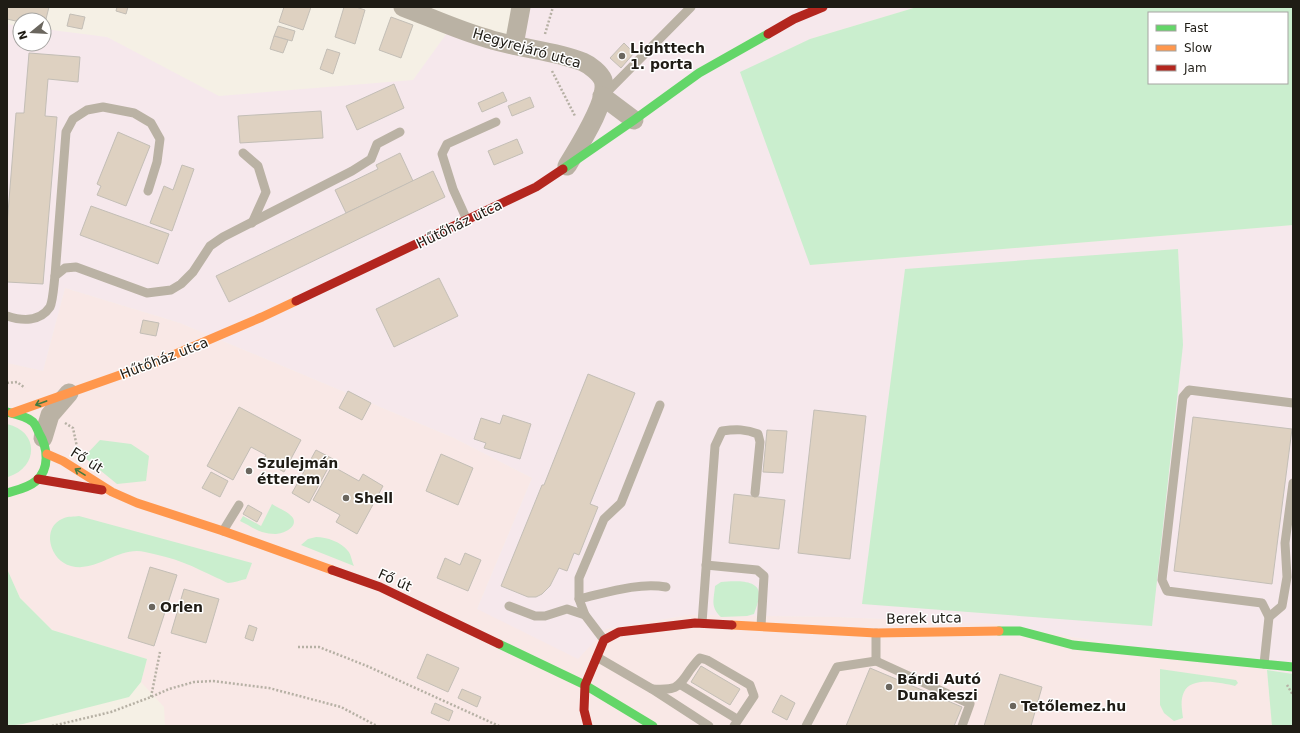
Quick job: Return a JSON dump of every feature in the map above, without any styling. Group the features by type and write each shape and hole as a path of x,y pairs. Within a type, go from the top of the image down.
{"street":[{"name":"Hegyrejáró utca","path":"403,7 489,39 559,54 585,62 595,70 603,81 602,96 598,110 567,166"},
{"path":"514,45 521,7"},
{"name":"Hűtőház utca","path":"10,413 157,362 262,318 536,187 699,74 794,20 823,7"},
{"path":"602,96 634,120"},
{"name":"Hűtőház utca","path":"45,446 50,415 69,393"},
{"path":"7,493 27,488 38,479 44,467 45,446 33,421 10,413"},
{"name":"Fő út","path":"45,446 62,461 112,492 137,503 223,531 380,587 585,685 653,726"},
{"name":"Fő út","path":"38,479 112,492"},
{"name":"Berek utca","path":"604,640 620,632 695,623 876,633 1020,631 1073,645 1293,666"},
{"path":"588,726 584,710 585,685 604,640"}],"lane":[{"path":"602,96 691,7"},
{"path":"7,316 19,320 38,318 50,306 56,276 66,132 73,118 87,110 103,107 134,113 151,123 160,139 157,162 148,191"},
{"path":"467,220 453,189 442,154 447,144 496,122"},
{"path":"56,276 65,268 76,267 147,293 171,290 181,284 193,272 210,246 352,171 371,159 377,144 400,132"},
{"path":"243,153 258,166 266,192 252,223"},
{"path":"1264,664 1269,617 1262,603 1167,591 1162,580 1163,564 1183,397 1189,390 1293,403"},
{"path":"604,640 585,615 579,599 579,578 604,519 621,504 660,405"},
{"path":"702,623 715,446 722,431 735,429 748,430 758,434 760,442 755,493"},
{"path":"1269,617 1282,606 1287,577 1285,543 1293,483"},
{"path":"223,531 239,505"},
{"path":"706,565 757,570 764,576 761,626"},
{"path":"579,599 628,588 655,585 666,587"},
{"path":"510,606 535,616 544,616 568,609 585,615"},
{"path":"876,633 876,661"},
{"path":"597,657 652,689 709,726"},
{"path":"652,689 670,690 681,685 696,661 700,658 707,660 750,685 754,696 736,723 681,685"},
{"path":"806,726 837,667 876,661 970,704 962,726"}],"path":[{"path":"553,7 541,51 585,134"},
{"path":"7,383 17,382 31,392 33,406"},
{"path":"50,415 73,428 78,452"},
{"path":"298,647 319,647 367,666 499,726"},
{"path":"151,698 160,652"},
{"path":"52,726 111,712 151,698 169,689 194,682 213,681 269,688 341,707 377,726"}],"shaded area":[{"path":"523,7 917,7 810,39 810,265 1293,225 1293,674 995,624 837,617 689,615 606,629 578,659 477,609 532,478 454,438 180,323 65,288 43,371 7,363 7,24 12,25 12,52 52,52 52,30 107,37 219,96 413,80 447,33 479,43 517,31"},
{"path":"65,288 180,323 454,438 532,478 477,609 606,629 689,615 837,617 995,624 1267,670 1272,726 165,726 164,707 141,682 147,659 52,630 20,598 7,569 7,363 43,371"}],"green space":[{"path":"917,7 1293,7 1293,225 810,265 740,72 810,39"},
{"path":"1178,249 1183,345 1152,626 862,604 905,269"},
{"path":"7,424 18,428 25,434 30,441 31,449 30,458 25,465 18,472 8,477"},
{"path":"100,440 131,444 149,456 146,481 117,484 84,457"},
{"path":"272,504 293,518 293,525 285,532 273,534 262,532 240,521 243,516 261,526"},
{"path":"79,516 252,563 246,579 228,583 179,561 145,552 135,551 126,553 90,566 71,566 58,558 53,551 50,536 52,529 57,522 66,517"},
{"path":"316,537 329,539 342,545 349,552 354,566 301,545 308,539"},
{"path":"7,569 20,598 52,630 147,659 141,682 129,697 23,724 7,726"},
{"path":"721,582 744,582 755,586 759,595 754,614 747,616 721,617 715,610 714,603 715,586"},
{"path":"1160,669 1236,680 1238,683 1235,686 1215,682 1200,682 1193,684 1184,692 1182,698 1183,718 1174,721 1164,713 1160,705"},
{"path":"1267,670 1293,674 1293,726 1272,726"}],"building":[{"path":"7,7 49,7 48,12 12,12 12,20 7,19"},
{"path":"117,7 128,7 126,14 116,11"},
{"path":"284,7 311,7 303,30 279,22"},
{"path":"344,7 356,7 365,10 355,44 335,37"},
{"path":"70,14 85,17 82,29 67,26"},
{"path":"391,17 413,25 401,58 379,50"},
{"path":"278,26 295,31 292,41 274,36"},
{"path":"274,36 288,40 283,53 270,49"},
{"name":"Lighttech 1. porta","path":"624,43 634,53 621,68 610,58"},
{"path":"327,49 340,53 333,74 320,69"},
{"path":"29,53 80,57 78,82 48,79 45,116 57,117 43,284 7,282 7,225 16,113 24,113"},
{"path":"394,84 404,108 357,130 346,106"},
{"path":"503,92 507,101 482,112 478,103"},
{"path":"530,97 534,107 512,116 508,106"},
{"path":"321,111 323,138 240,143 238,116"},
{"path":"118,132 150,146 126,206 97,195 101,186 97,184"},
{"path":"517,139 523,153 494,165 488,151"},
{"path":"400,153 413,181 346,213 335,190 378,169 376,165"},
{"path":"182,165 194,169 172,231 150,223 164,186 173,190"},
{"path":"433,171 445,197 229,302 216,276"},
{"path":"91,206 169,234 158,264 80,235"},
{"path":"439,278 458,316 394,347 376,309"},
{"path":"143,320 159,323 156,336 140,333"},
{"path":"588,374 635,393 590,504 598,507 579,555 574,553 567,571 559,568 550,586 542,594 536,597 528,597 501,586 542,485 544,485"},
{"path":"348,391 371,403 362,420 339,408"},
{"path":"239,407 301,440 284,472 263,460 266,455 251,447 233,480 207,466"},
{"path":"814,410 866,416 850,559 798,553"},
{"path":"503,415 531,424 520,459 484,448 486,443 474,439 481,418 500,424"},
{"path":"1193,417 1292,429 1272,584 1174,571"},
{"path":"767,430 787,431 783,473 763,472"},
{"path":"316,450 333,459 309,503 292,493"},
{"path":"441,454 473,468 458,505 426,491"},
{"path":"332,466 359,481 363,474 383,486 357,534 336,522 340,515 313,500"},
{"path":"211,472 228,481 220,497 202,488"},
{"path":"734,494 785,500 779,549 729,543"},
{"path":"248,505 262,513 257,522 243,514"},
{"path":"465,553 481,560 468,591 437,578 445,558 460,565"},
{"name":"Orlen","path":"150,567 177,575 154,646 128,638"},
{"path":"184,589 219,599 206,643 171,633"},
{"path":"249,625 257,628 253,641 245,638"},
{"path":"427,654 459,668 448,692 417,678"},
{"path":"701,666 740,689 730,705 691,682"},
{"name":"Bárdi Autó Dunakeszi","path":"870,668 962,707 954,726 846,726"},
{"name":"Tetőlemez.hu","path":"1000,674 1042,687 1031,726 984,726"},
{"path":"462,689 481,697 477,707 458,698"},
{"path":"781,695 795,703 787,720 772,712"},
{"path":"435,703 453,711 449,721 431,713"}],"traffic: fast":[{"path":"563,169 699,73 768,34"},
{"path":"7,412 17,414 34,423 42,439 46,452 44,471 41,476 26,487 7,493"},
{"path":"999,631 1020,631 1073,645 1293,667"},
{"path":"499,644 585,685 653,726"}],"traffic: slow":[{"path":"12,413 157,362 296,301"},
{"path":"47,454 63,461 112,492 137,503 223,531 332,570"},
{"path":"732,625 876,633 999,631"}],"traffic: jam":[{"path":"768,34 794,19 823,7"},
{"path":"296,301 536,187 563,169"},
{"path":"38,479 102,490"},
{"path":"332,570 380,587 499,644"},
{"path":"588,726 584,710 585,685 604,640 619,632 695,623 732,625"}],"place":[{"name":"Lighttech 1. porta","path":"622,56"},
{"name":"Szulejmán étterem","path":"249,471"},
{"name":"Shell","path":"346,498"},
{"name":"Orlen","path":"152,607"},
{"name":"Bárdi Autó Dunakeszi","path":"889,687"},
{"name":"Tetőlemez.hu","path":"1013,706"}]}
